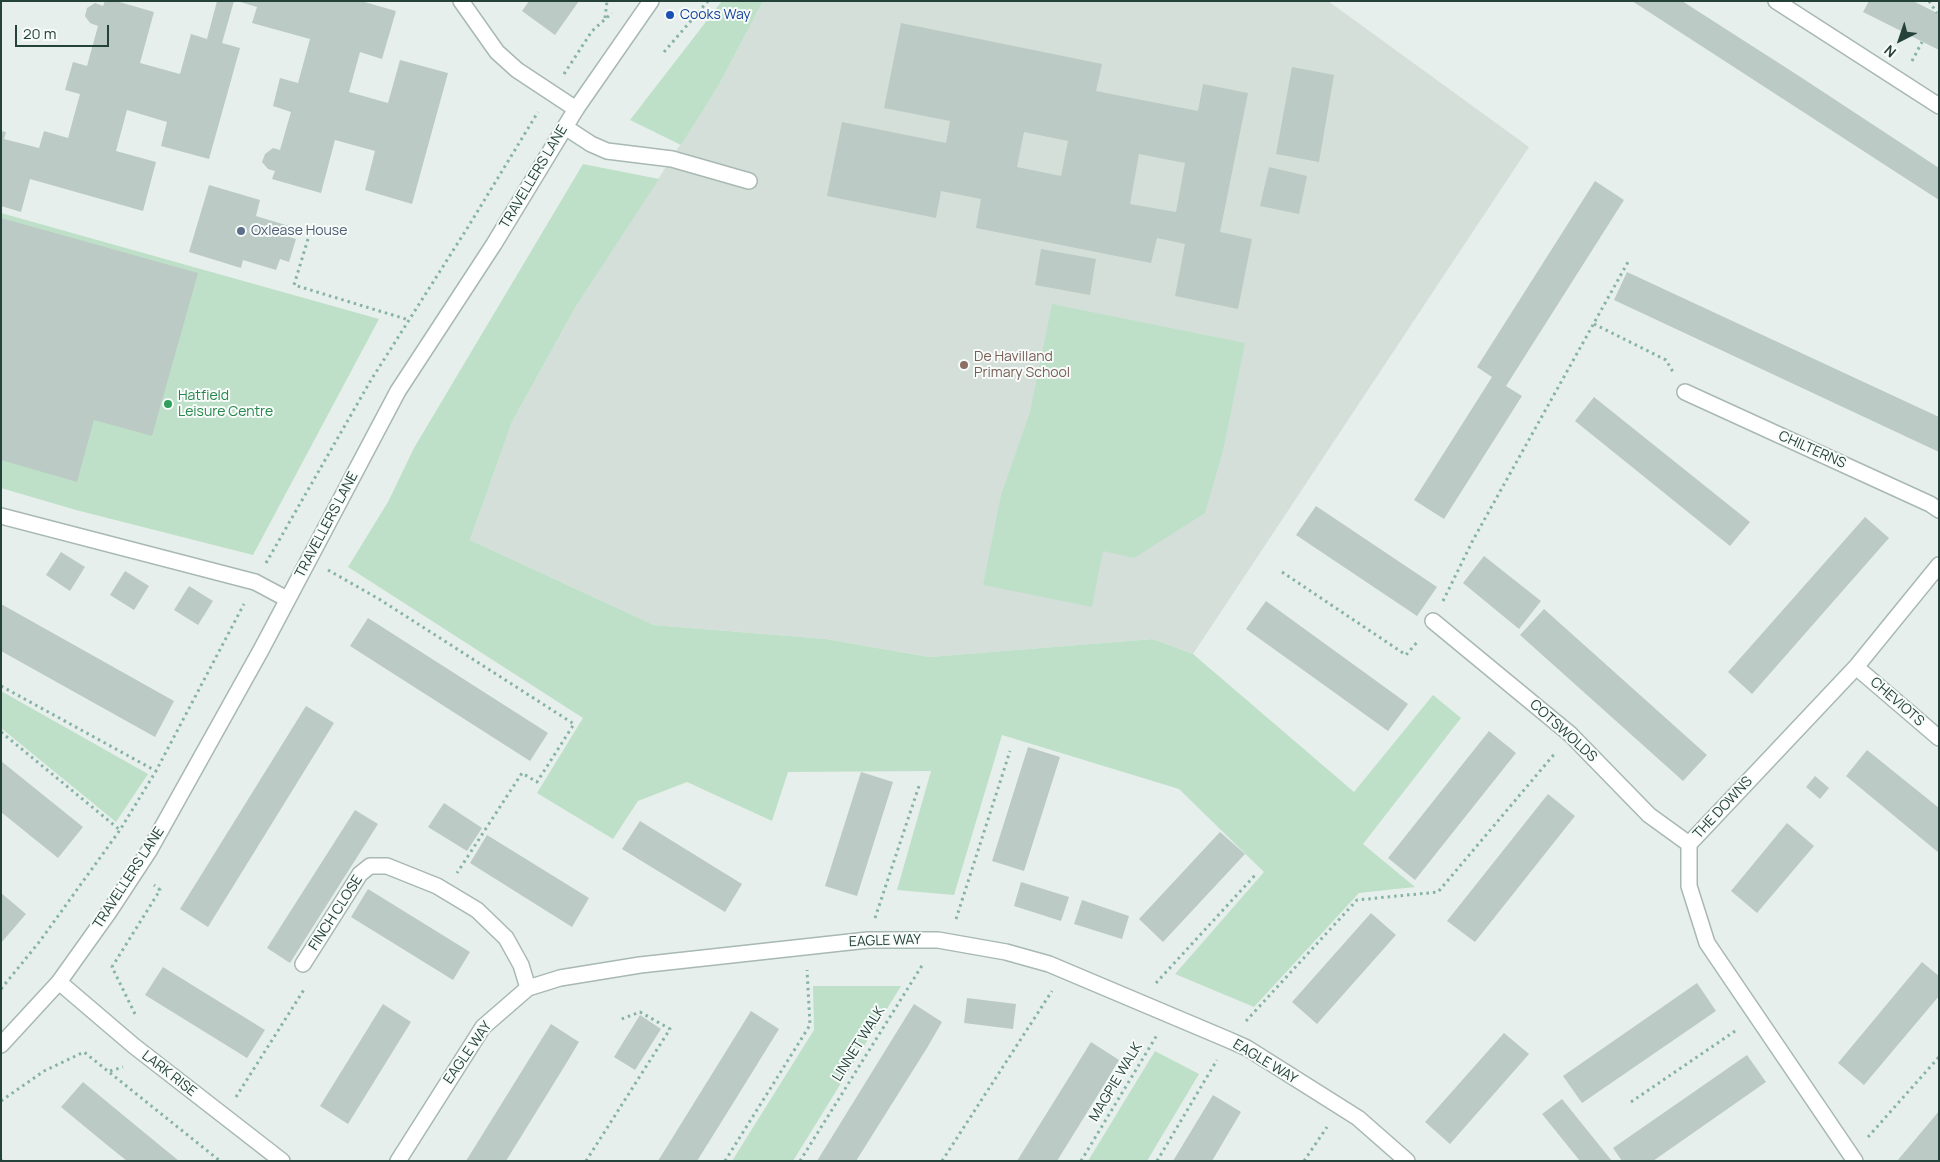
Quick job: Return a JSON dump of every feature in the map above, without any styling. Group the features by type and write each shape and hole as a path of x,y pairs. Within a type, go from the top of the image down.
{"street":[{"path":"461,1 497,52 517,70 576,109"},
{"name":"TRAVELLERS LANE","path":"1,1045 60,982 110,912 149,851 261,650 398,391 494,244 576,109 651,1"},
{"path":"1776,1 1939,106"},
{"path":"565,127 592,144 607,150 672,159 749,181"},
{"name":"CHILTERNS","path":"1685,392 1930,504 1939,510"},
{"path":"1,516 255,582 288,599"},
{"name":"THE DOWNS","path":"1854,1158 1707,944 1689,886 1689,844 1856,666 1939,565"},
{"name":"COTSWOLDS","path":"1433,621 1570,734 1649,815 1689,844"},
{"name":"CHEVIOTS","path":"1856,666 1939,738"},
{"name":"FINCH CLOSE","path":"303,964 360,874 370,866 387,866 446,891 477,910 506,938 521,965 528,988"},
{"name":"EAGLE WAY","path":"398,1161 484,1026 528,988 560,978 640,965 868,940 943,941 1006,952 1065,970 1247,1048 1358,1118 1407,1161"},
{"name":"LARK RISE","path":"60,982 134,1046 282,1161"}],"path":[{"path":"605,18 607,1"},
{"path":"664,52 708,1"},
{"path":"1930,1 1937,13 1939,9"},
{"path":"1,989 40,941 120,830 156,771 255,582 371,380 592,31 617,8"},
{"path":"308,239 294,285 408,320"},
{"path":"1282,572 1406,655 1433,621 1473,540 1628,262"},
{"path":"1594,324 1666,360 1685,392"},
{"path":"308,559 379,599 574,724 537,782 522,773 446,891"},
{"path":"1,686 156,771"},
{"path":"1,732 120,830"},
{"path":"1157,1161 1229,1040 1357,900 1438,892 1570,734"},
{"name":"LINNET WALK","path":"800,1161 943,941 1010,751"},
{"path":"868,940 919,786"},
{"path":"1139,1002 1257,873"},
{"path":"138,1021 112,967 160,890"},
{"path":"725,1161 810,1025 806,946"},
{"path":"234,1100 309,981 303,964"},
{"path":"942,1161 1065,970"},
{"path":"586,1161 670,1030 640,1012 619,1020"},
{"name":"MAGPIE WALK","path":"1081,1161 1169,1014"},
{"path":"1631,1102 1757,1016"},
{"path":"1,1101 44,1071 84,1052 220,1161"},
{"path":"1854,1158 1939,1057"},
{"path":"1304,1161 1340,1108"}],"shaded area":[{"name":"De Havilland Primary School","path":"763,1 1328,1 1529,147 1193,654 1153,639 929,657 826,639 654,625 470,540 512,422 575,308 720,83"}],"green space":[{"path":"722,1 763,1 720,83 681,145 630,120"},
{"path":"583,164 659,179 575,308 512,422 470,540 654,625 826,639 929,657 1153,639 1193,654 1354,792 1433,695 1461,718 1363,844 1415,887 1359,893 1254,1007 1175,974 1264,872 1179,789 1002,735 954,895 897,890 931,771 788,772 772,821 687,782 638,801 613,839 537,793 583,718 348,567 388,502 414,448"},
{"name":"Hatfield Leisure Centre","path":"1,213 379,319 253,555 76,510 1,488"},
{"path":"1052,304 1245,343 1223,451 1205,513 1134,558 1103,551 1092,607 983,585 1001,495 1030,412"},
{"path":"1,691 148,774 116,822 1,728"},
{"path":"813,986 901,986 793,1161 732,1161 814,1030"},
{"path":"1155,1051 1199,1074 1147,1161 1088,1161"}],"building":[{"path":"105,1 116,1 154,12 140,63 180,74 191,34 207,39 217,1 234,1 222,43 240,48 209,159 161,146 167,122 127,110 116,151 156,162 143,211 30,179 21,212 1,206 1,131 6,132 4,139 39,148 44,131 68,138 80,94 65,90 73,62 87,66 98,26 90,23 85,16 87,8 95,3 103,6"},
{"path":"237,1 361,1 396,11 382,59 360,52 349,92 388,103 400,60 448,73 412,204 365,190 375,151 335,140 321,193 272,179 275,171 268,169 262,162 265,154 273,148 280,150 291,112 273,106 280,78 298,83 310,39 252,23 257,7"},
{"path":"529,1 579,1 555,35 522,11"},
{"path":"1632,1 1682,1 1799,76 1939,168 1939,200"},
{"path":"1869,1 1913,1 1939,14 1939,50 1863,12"},
{"path":"901,23 1102,64 1096,91 1198,111 1203,84 1248,93 1220,232 1252,239 1238,309 1175,296 1185,244 1157,238 1151,263 976,228 981,199 941,191 936,218 827,196 842,122 946,143 950,121 884,108","holes":["1024,132 1068,141 1061,176 1017,167","1139,154 1185,163 1176,212 1130,204"]},
{"path":"1292,67 1334,75 1319,162 1276,154"},
{"path":"1269,167 1307,176 1299,214 1260,206"},
{"path":"1595,181 1624,200 1506,386 1522,396 1444,519 1414,500 1492,377 1477,367"},
{"name":"Oxlease House","path":"209,185 260,200 256,216 289,226 286,236 296,239 289,262 280,259 276,270 243,260 241,268 189,252"},
{"path":"1,218 198,273 152,436 94,420 77,482 1,460"},
{"path":"1041,249 1096,259 1090,295 1035,285"},
{"path":"1627,272 1939,417 1939,452 1614,300"},
{"path":"1594,397 1750,522 1730,546 1575,421"},
{"path":"1316,506 1437,587 1417,616 1296,535"},
{"path":"1865,517 1889,538 1752,694 1728,672"},
{"path":"61,552 85,567 70,591 46,575"},
{"path":"1484,556 1541,601 1519,629 1463,583"},
{"path":"125,571 149,586 134,610 110,595"},
{"path":"189,586 213,601 198,625 174,610"},
{"path":"1266,601 1408,704 1388,731 1246,629"},
{"path":"1,604 174,701 155,737 1,651"},
{"path":"1544,609 1707,755 1683,781 1520,635"},
{"path":"368,618 548,733 530,761 350,646"},
{"path":"306,706 334,723 208,927 180,909"},
{"path":"1489,731 1516,753 1415,880 1388,858"},
{"path":"1028,747 1060,757 1024,871 992,861"},
{"path":"1867,750 1939,808 1939,853 1846,776"},
{"path":"1,761 83,827 58,858 1,812"},
{"path":"861,772 893,782 857,896 825,886"},
{"path":"1815,776 1829,788 1820,799 1806,787"},
{"path":"1548,794 1575,816 1475,942 1447,921"},
{"path":"444,803 482,828 467,851 428,827"},
{"path":"355,810 378,824 290,963 267,948"},
{"path":"640,821 742,884 725,912 622,849"},
{"path":"1787,823 1814,846 1757,913 1731,891"},
{"path":"1220,832 1245,854 1163,942 1139,919"},
{"path":"487,835 589,898 572,927 470,863"},
{"path":"1021,882 1069,897 1061,921 1014,906"},
{"path":"368,889 470,952 453,980 351,917"},
{"path":"1,893 26,914 1,943"},
{"path":"1082,900 1129,916 1122,939 1074,924"},
{"path":"1371,913 1396,935 1317,1024 1292,1002"},
{"path":"1922,962 1939,976 1939,996 1864,1085 1838,1063"},
{"path":"163,967 265,1030 247,1058 145,995"},
{"path":"1697,983 1716,1011 1582,1103 1563,1076"},
{"path":"967,998 1016,1004 1013,1029 964,1023"},
{"path":"383,1004 411,1022 348,1124 320,1106"},
{"path":"914,1004 942,1022 927,1048 856,1161 817,1161"},
{"path":"751,1011 779,1029 732,1105 697,1161 658,1161"},
{"path":"640,1015 661,1029 635,1070 614,1057"},
{"path":"551,1024 579,1042 506,1161 466,1161"},
{"path":"1504,1033 1529,1054 1450,1144 1425,1122"},
{"path":"1091,1042 1119,1060 1057,1161 1017,1161"},
{"path":"1747,1055 1766,1082 1653,1161 1622,1161 1613,1148"},
{"path":"83,1082 179,1161 127,1161 107,1145 61,1107"},
{"path":"1213,1095 1241,1112 1212,1161 1173,1161"},
{"path":"1562,1099 1612,1161 1580,1161 1542,1114"},
{"path":"1939,1111 1939,1161 1897,1161 1924,1129"}],"place":[{"name":"Cooks Way","path":"670,15"},
{"name":"Oxlease House","path":"241,231"},
{"name":"De Havilland Primary School","path":"964,365"},
{"name":"Hatfield Leisure Centre","path":"168,404"}]}
